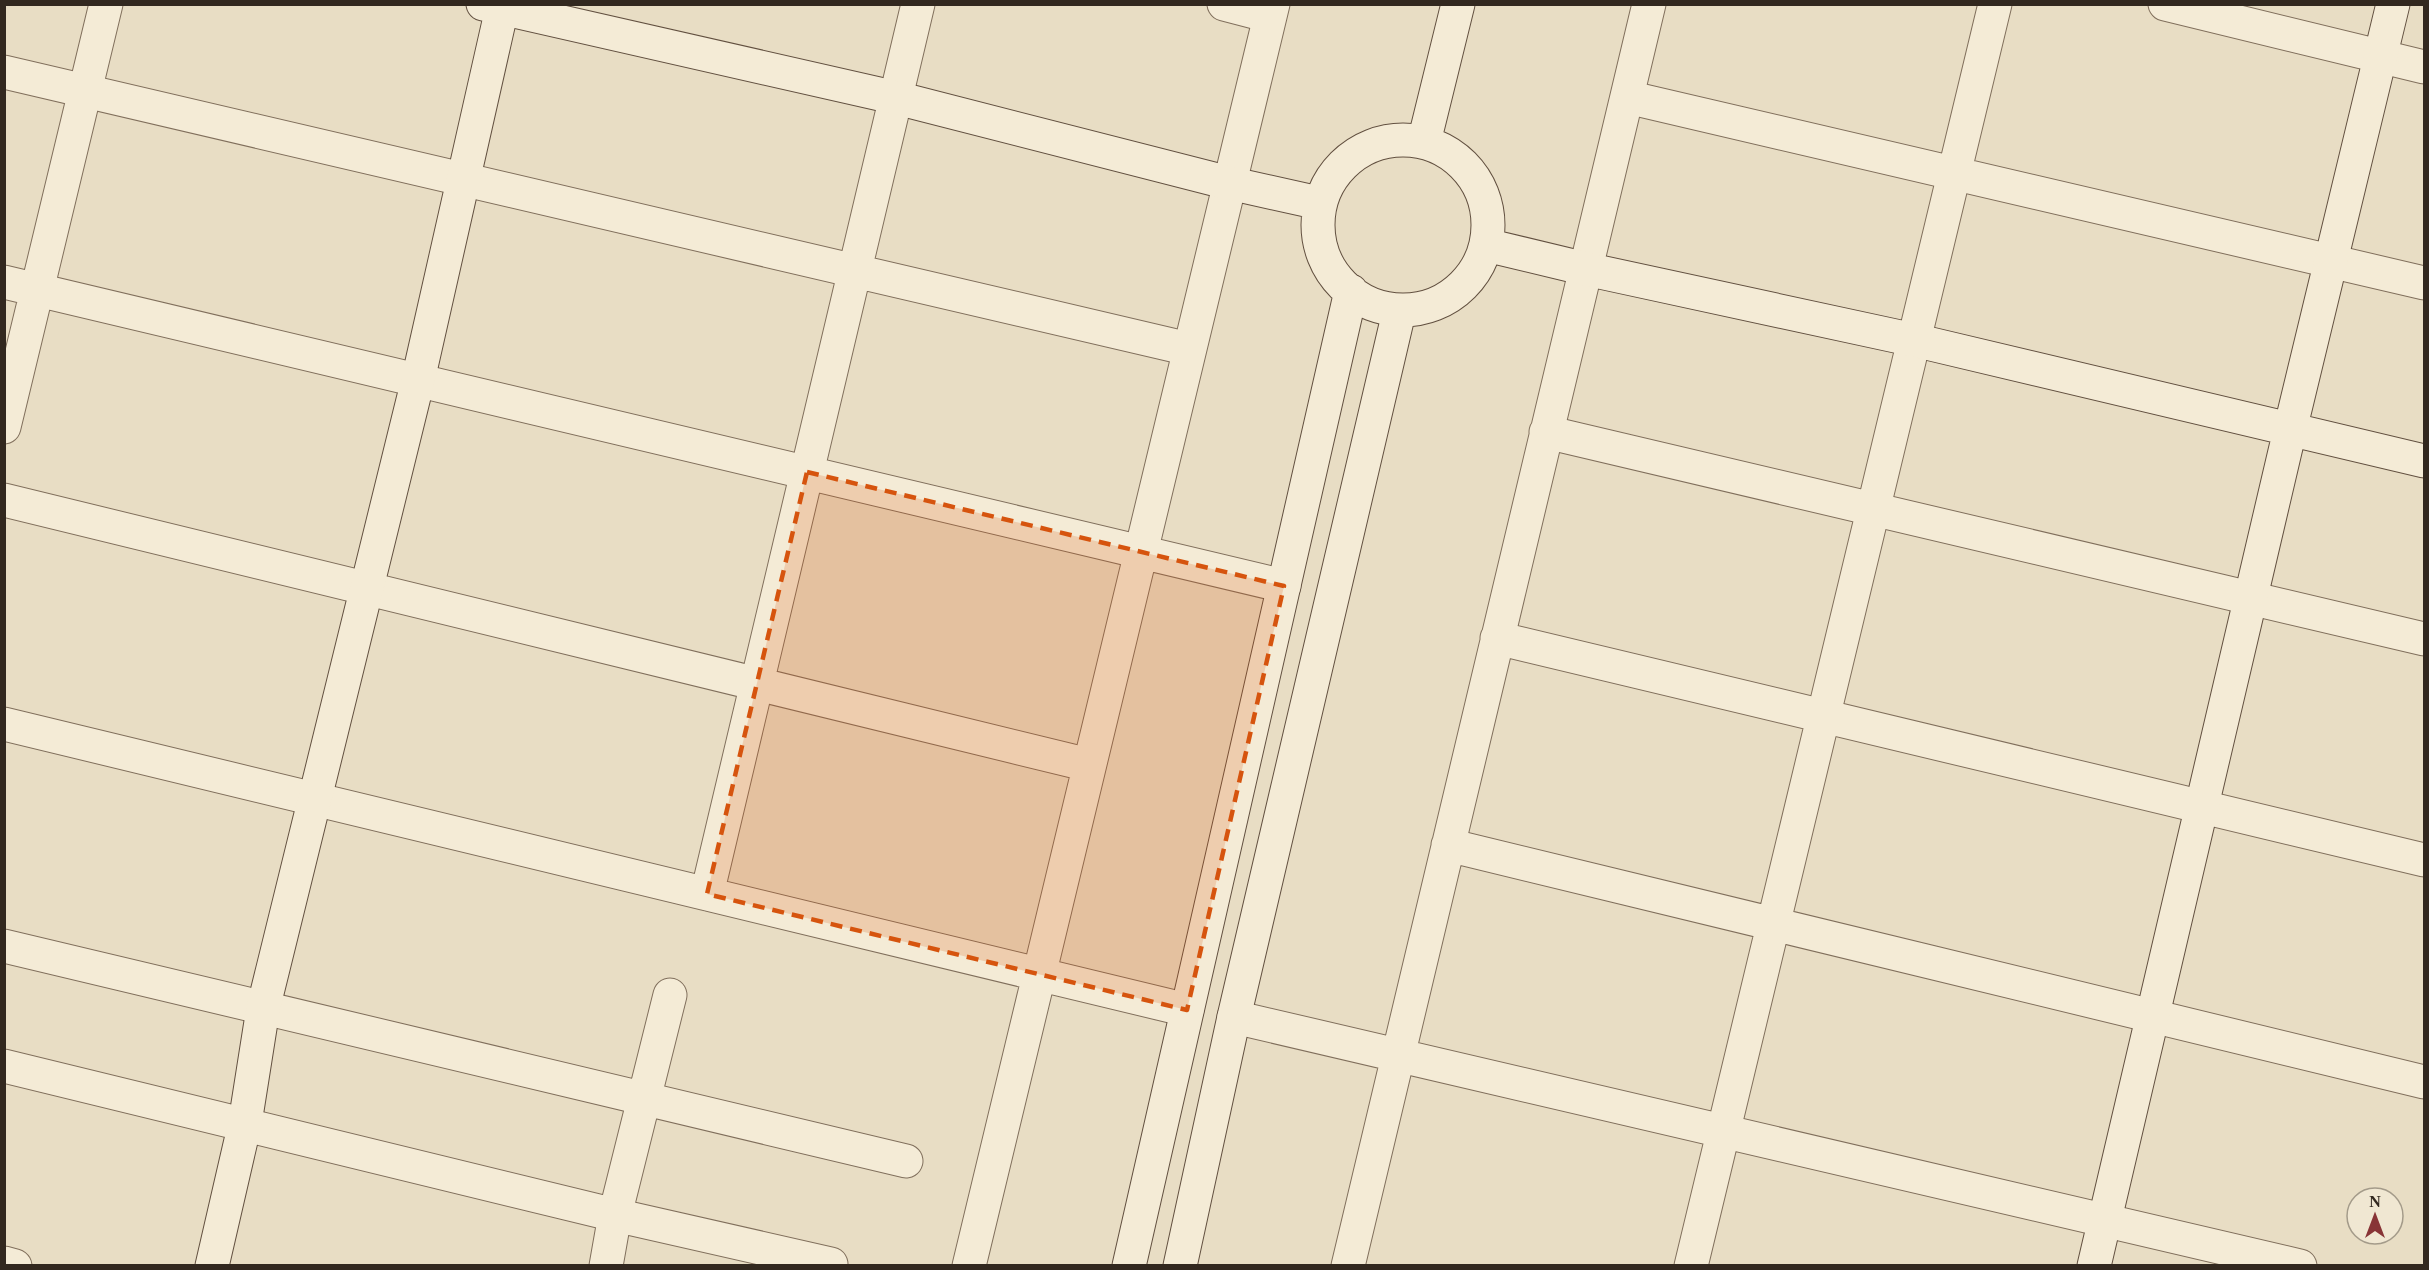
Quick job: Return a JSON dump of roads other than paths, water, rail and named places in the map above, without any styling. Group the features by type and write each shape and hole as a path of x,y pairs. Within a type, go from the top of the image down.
{"street":[{"path":"4,427 106,4"},
{"path":"706,894 918,4"},
{"path":"969,1266 1271,10 1224,4"},
{"path":"1424,142 1458,4"},
{"path":"1351,1265 1398,1055 1649,4"},
{"path":"1691,1266 1995,4"},
{"path":"2165,4 2424,67"},
{"path":"2094,1266 2250,598 2393,4"},
{"path":"212,1266 245,1123 263,1009 418,380 463,179 496,6 897,98 1229,183 1319,203"},
{"path":"4,72 1189,349"},
{"path":"1627,97 2424,283"},
{"path":"1397,140 1424,142 1449,153 1470,172 1485,198 1489,228 1486,245 1467,282 1444,300 1399,312 1359,298 1338,280 1324,258 1318,232 1319,203 1330,180 1348,160 1371,146 1397,140"},
{"path":"1486,245 1914,340 2424,462"},
{"path":"4,282 1284,586"},
{"path":"1128,1266 1351,291"},
{"path":"1180,1266 1234,1017 1399,312"},
{"path":"1546,432 2424,639"},
{"path":"4,500 1089,765"},
{"path":"1497,638 2424,860"},
{"path":"4,724 1187,1010"},
{"path":"1448,845 2424,1082"},
{"path":"4,946 906,1161"},
{"path":"606,1266 615,1215 670,995"},
{"path":"1234,1017 2300,1266"},
{"path":"4,1066 615,1215 831,1264"},
{"path":"4,1263 15,1266"}]}
